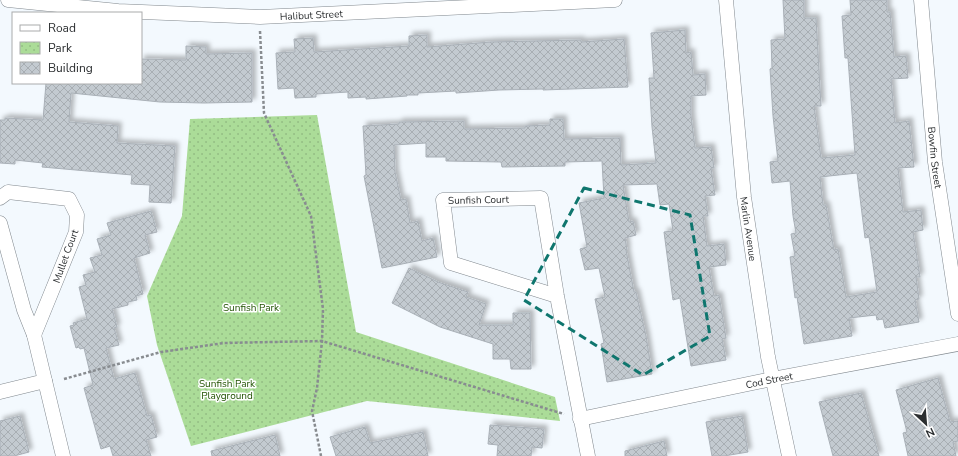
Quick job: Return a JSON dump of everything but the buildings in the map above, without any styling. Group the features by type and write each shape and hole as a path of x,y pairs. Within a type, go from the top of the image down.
{"street":[{"name":"Halibut Street","path":"8,0 118,12"},
{"name":"Halibut Street","path":"142,13 260,17 372,6 525,5 615,0"},
{"name":"Marlin Avenue","path":"726,0 744,197 768,358 789,456"},
{"name":"Bowfin Street","path":"921,0 935,162 958,314"},
{"name":"Mullet Court","path":"0,198 8,192 69,199 77,215 76,232 34,335"},
{"name":"Sunfish Court","path":"557,296 451,263 443,200 540,198 557,296 588,456"},
{"path":"0,223 24,310 34,335 63,456"},
{"name":"Cod Street","path":"580,418 958,344"},
{"path":"0,392 45,381"}],"path":[{"path":"260,17 264,114 311,216 323,309 322,341 317,388 312,411 322,456"},
{"path":"64,379 161,352 224,343 322,341 580,418"}],"highlighted area":[{"path":"584,188 690,215 710,336 643,375 524,300"}],"green space":[{"name":"Sunfish Park","path":"317,115 356,332 555,397 560,421 367,401 191,446 157,345 147,296 182,216 190,119"}],"park label":[{"name":"Sunfish Park Playground","path":"227,388"}]}
